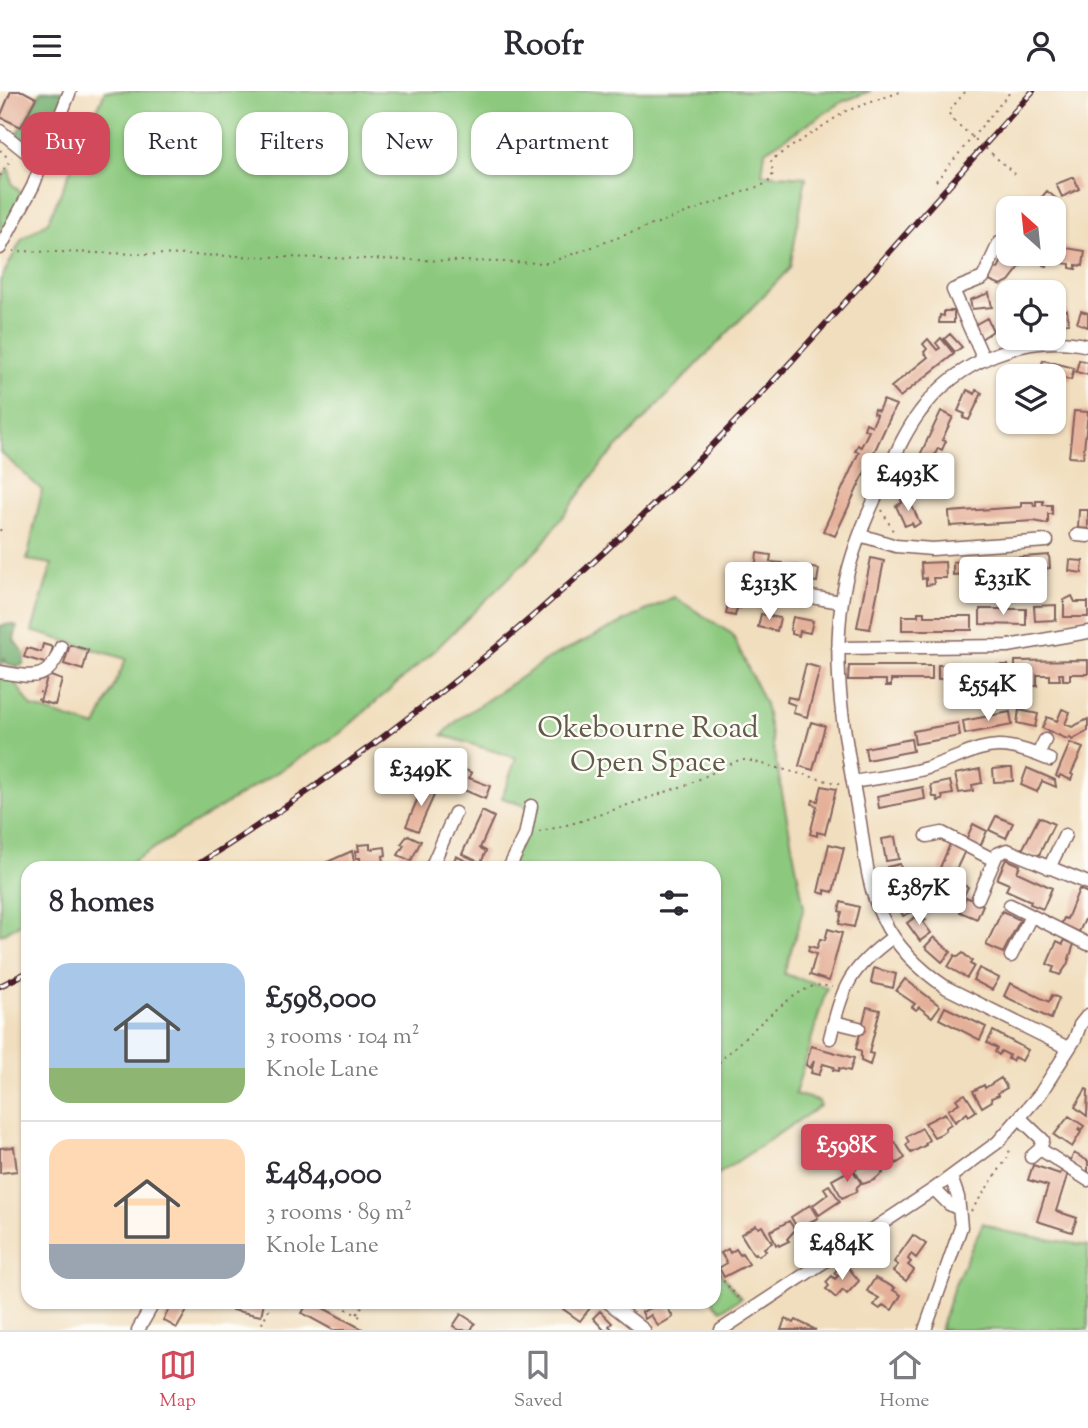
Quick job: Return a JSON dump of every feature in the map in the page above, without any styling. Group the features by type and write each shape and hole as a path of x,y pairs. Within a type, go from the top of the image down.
{"street":[{"path":"62,112 70,91"},
{"path":"0,131 21,148"},
{"path":"6,250 37,175"},
{"path":"984,360 953,290 983,278 996,250"},
{"path":"1072,1044 947,988 912,960 893,937 876,903 871,885 840,692 838,648 841,603 849,563 876,496 920,411 950,380 984,360 1037,344 1055,342 1088,346"},
{"path":"860,535 901,547 932,549 1047,541"},
{"path":"751,587 841,603"},
{"path":"838,648 1008,646 1088,632"},
{"path":"0,672 41,675 50,671 56,663 61,647"},
{"path":"1038,754 1045,740"},
{"path":"853,785 925,768 987,746 1009,745 1051,760"},
{"path":"512,861 525,836 531,806"},
{"path":"434,861 455,813"},
{"path":"927,836 942,833 994,860"},
{"path":"1049,868 1065,835"},
{"path":"978,898 997,853 1007,850 1088,883"},
{"path":"1010,905 1088,944"},
{"path":"1011,956 1031,916"},
{"path":"830,1038 844,990 851,976 867,957 893,937"},
{"path":"721,1330 934,1189 999,1142 1040,1094 1088,1015"},
{"path":"834,1022 859,1028"},
{"path":"1072,1044 1088,1030"},
{"path":"1018,1121 1043,1140 1035,1153 1088,1180"},
{"path":"925,1330 961,1227 954,1203 958,1197 951,1177"},
{"path":"934,1189 949,1204 954,1203"},
{"path":"138,1330 150,1309"},
{"path":"617,1309 644,1330"}],"path":[{"path":"6,250 548,263 768,183 773,174 771,160 795,142 846,110 902,91"},
{"path":"966,91 948,112 954,121 1017,176"},
{"path":"936,181 1011,91"},
{"path":"0,150 9,159"},
{"path":"0,176 9,159 21,153"},
{"path":"876,496 901,547"},
{"path":"0,531 2,525"},
{"path":"38,700 43,683 41,675"},
{"path":"525,836 578,822 667,792 739,759 853,785"},
{"path":"721,1061 760,1025 809,988 820,985 844,990"},
{"path":"961,1227 1008,1157 1011,1146"},
{"path":"721,1278 749,1311"},
{"path":"259,1330 269,1309"},
{"path":"346,1309 362,1318"},
{"path":"356,1315 360,1309"}],"green space":[{"path":"41,91 67,91 59,112 29,112"},
{"path":"105,91 871,91 844,101 765,151 762,174 806,177 790,268 604,461 540,547 432,653 339,734 133,861 21,861 21,924 0,935 0,676 12,679 32,707 96,727 126,659 32,631 52,564 27,560 42,490 0,452 0,281 22,239 48,222 68,175 110,175 110,112 96,112"},
{"path":"21,127 21,145 14,140"},
{"path":"9,168 12,184 24,196 0,243 0,181"},
{"name":"Okebourne Road Open Space","path":"674,597 732,634 765,704 804,907 784,974 827,987 795,1094 819,1101 820,1106 721,1172 721,861 508,861 521,835 528,807 502,798 516,758 442,735 459,719 551,657"},
{"path":"0,626 17,626 14,640 25,655 23,664 18,667 6,663 5,658 0,666"},
{"path":"983,1223 1002,1231 1088,1246 1088,1330 940,1330 954,1286"},
{"path":"721,1274 741,1298 720,1309"}],"building":[{"path":"11,91 23,91 36,98 29,112 21,112 21,127 0,117"},
{"path":"1074,177 1079,189 1062,196 1056,184"},
{"path":"1066,248 1085,251 1083,266 1076,265 1076,269 1070,268 1070,264 1066,263"},
{"path":"999,266 1020,266 1010,280 996,280 996,283 989,280 994,267 998,269"},
{"path":"989,293 992,307 972,309 970,300"},
{"path":"944,311 954,311 954,323 939,323 940,315 944,316"},
{"path":"1081,311 1088,313 1088,327 1077,323"},
{"path":"987,318 993,331 978,341 971,327"},
{"path":"950,334 962,347 955,352 944,339"},
{"path":"941,338 954,354 900,397 891,387 928,357 923,344 928,339 937,350 940,348 936,343"},
{"path":"1043,360 1058,364 1042,364"},
{"path":"1079,360 1088,362 1088,375 1076,372"},
{"path":"1066,366 1074,368 1071,380 1066,379"},
{"path":"967,390 975,394 976,390 982,393 969,420 963,418 965,414 958,411"},
{"path":"883,400 896,405 835,536 823,531 859,452 855,451 858,445 861,447 869,431 864,429 866,423 872,426 877,415 873,413 874,409 878,411"},
{"path":"941,411 953,417 942,440 946,441 942,450 938,448 923,480 911,474"},
{"path":"1074,411 1088,412 1083,458 1069,457"},
{"path":"907,496 920,523 914,527 912,523 905,526 896,506"},
{"path":"1036,501 1043,501 1043,505 1052,505 1048,524 1034,521 950,526 949,512 1021,507 1021,502 1033,502 1036,506"},
{"path":"1079,510 1088,510 1088,529 1078,528"},
{"path":"757,553 771,555 770,562 782,563 781,576 755,573"},
{"path":"1049,555 1050,568 1038,569 1039,574 1026,575 1025,570 953,575 953,562"},
{"path":"871,558 884,561 870,629 857,627"},
{"path":"1070,560 1083,561 1082,573 1069,571"},
{"path":"945,562 946,578 933,578 934,584 926,585 926,578 922,579 921,563"},
{"path":"793,565 819,569 817,582 791,578"},
{"path":"731,587 745,589 741,608 737,608 735,616 726,614"},
{"path":"1072,596 1075,602 1088,602 1088,617 1064,617 1064,600"},
{"path":"1056,605 1056,620 1035,621 1034,606"},
{"path":"980,609 1026,609 1026,625 980,624"},
{"path":"918,612 924,612 924,616 972,616 972,630 902,630 902,616 918,616"},
{"path":"761,614 780,618 777,631 758,627"},
{"path":"793,617 813,621 810,633 800,631 799,636 792,634 790,630"},
{"path":"43,644 53,647 48,664 24,657 27,648 41,652"},
{"path":"70,645 88,650 83,670 64,664"},
{"path":"1088,660 1088,674 1070,674 1070,680 1063,680 1063,674 1059,674 1060,680 1050,680 1050,675 1037,675 1037,686 1026,686 1025,674 1015,674 1015,661"},
{"path":"806,664 820,668 807,717 793,713 795,705 787,702 788,697 797,699"},
{"path":"938,665 1008,665 1008,679 960,679 960,684 949,684 949,678 938,679"},
{"path":"849,666 932,666 932,680 891,680 891,686 886,686 886,680 848,680"},
{"path":"48,675 62,680 55,705 40,701"},
{"path":"1062,709 1070,712 1065,724 1072,727 1088,719 1088,731 1072,740 1042,728 1047,717 1057,721"},
{"path":"1019,710 1038,714 1035,727 1017,723"},
{"path":"1010,712 1012,725 965,734 963,721"},
{"path":"811,722 825,726 813,770 799,766"},
{"path":"958,723 960,736 915,744 913,731"},
{"path":"911,739 913,751 867,760 865,748"},
{"path":"1070,743 1083,748 1071,774 1071,780 1056,776"},
{"path":"461,768 472,773 469,778 490,786 485,799 443,781 449,769 459,773"},
{"path":"1012,768 1013,781 994,782 993,769"},
{"path":"1027,768 1055,780 1056,787 1042,781 1037,792 1021,785"},
{"path":"980,769 982,783 972,785 973,791 959,793 955,774"},
{"path":"950,781 953,794 942,796 943,800 938,801 937,797 933,797 931,785"},
{"path":"423,786 436,791 418,831 406,826"},
{"path":"822,786 836,789 825,834 817,832 817,836 810,834 817,806 812,804 813,800 818,801"},
{"path":"923,787 925,799 879,808 877,796"},
{"path":"482,811 494,817 480,848 486,851 482,861 462,854"},
{"path":"996,816 1013,823 1006,838 989,830"},
{"path":"1039,817 1054,824 1038,857 1022,850"},
{"path":"973,824 987,831 979,849 965,842"},
{"path":"408,835 421,841 411,861 398,855 404,845 401,844"},
{"path":"895,837 899,859 886,861 882,839"},
{"path":"370,844 370,849 385,847 384,861 360,861 360,858 356,858 358,845"},
{"path":"829,844 844,848 833,892 825,890 825,894 818,892"},
{"path":"950,844 965,851 953,876 939,870"},
{"path":"352,851 354,861 330,861"},
{"path":"456,856 466,861 454,861"},
{"path":"1006,859 1020,865 1017,872 1052,888 1043,909 1006,890 1009,884 997,879"},
{"path":"900,864 905,886 893,889 887,867"},
{"path":"951,880 968,887 961,902 944,894"},
{"path":"1079,889 1088,893 1088,913 1079,932 1061,924 1064,918 1067,919"},
{"path":"911,890 914,898 910,900 913,906 917,904 919,909 903,916 894,896"},
{"path":"966,897 983,905 977,919 960,912"},
{"path":"841,902 859,907 854,927 839,924"},
{"path":"1002,911 1020,920 1003,953 986,945"},
{"path":"918,915 926,920 923,922 931,933 920,941 907,923"},
{"path":"828,929 842,933 829,981 810,975 816,954 808,951 809,946 817,948 820,939 825,940"},
{"path":"934,937 951,952 942,962 925,947"},
{"path":"1065,940 1074,944 1067,965 1060,975 1052,972 1054,967 1047,964 1057,941 1063,944"},
{"path":"963,953 974,966 967,978 948,967 955,955 958,957"},
{"path":"874,968 896,974 893,988 871,983"},
{"path":"979,968 999,978 992,990 973,980"},
{"path":"905,979 940,1006 932,1017 919,1007 916,1010 912,1007 915,1004 896,991"},
{"path":"1010,983 1049,1002 1052,995 1059,998 1051,1019 1004,996"},
{"path":"867,1007 880,1010 869,1053 873,1054 870,1065 861,1061 861,1051 856,1049"},
{"path":"945,1007 986,1027 980,1040 939,1019"},
{"path":"993,1031 1028,1050 1022,1061 1014,1057 1012,1061 1008,1059 1009,1055 1001,1051 999,1055 995,1052 997,1048 987,1043"},
{"path":"811,1046 854,1058 850,1071 839,1068 839,1071 833,1070 834,1067 823,1064 819,1075 811,1073 814,1061 810,1068 806,1065"},
{"path":"1001,1078 1007,1088 982,1107 973,1091 984,1085 985,1088"},
{"path":"1086,1089 1088,1090 1087,1116 1075,1107"},
{"path":"965,1094 976,1111 969,1116 967,1113 955,1122 948,1110 959,1103 956,1099"},
{"path":"945,1113 951,1124 934,1137 925,1123"},
{"path":"1069,1116 1084,1126 1081,1130 1079,1128 1081,1132 1072,1147 1054,1135"},
{"path":"922,1128 929,1140 926,1145 911,1153 906,1145 909,1142 906,1137"},
{"path":"895,1142 905,1158 896,1164 889,1159 883,1162 878,1155"},
{"path":"14,1147 17,1171 0,1173 0,1148"},
{"path":"1074,1153 1088,1161 1088,1173 1070,1162"},
{"path":"877,1156 884,1168 881,1169 883,1173 863,1184 854,1170"},
{"path":"1033,1165 1060,1174 1062,1171 1068,1173 1056,1211 1077,1218 1072,1232 1037,1221 1048,1186 1028,1180"},
{"path":"852,1169 861,1183 856,1192 842,1198 832,1180"},
{"path":"829,1185 840,1201 819,1215 813,1205 828,1194 824,1188"},
{"path":"810,1205 818,1218 797,1228 791,1217"},
{"path":"789,1221 795,1230 787,1239 789,1241 776,1245 770,1231"},
{"path":"756,1225 759,1228 762,1226 772,1243 758,1256 756,1253 754,1255 741,1234"},
{"path":"913,1235 926,1244 916,1258 911,1254 908,1259 911,1262 908,1265 914,1270 906,1281 893,1271 898,1265 894,1262"},
{"path":"728,1249 730,1253 736,1249 749,1264 724,1277 721,1267 727,1263 721,1253"},
{"path":"840,1266 844,1269 847,1266 859,1281 847,1294 843,1290 836,1298 826,1289 829,1286 826,1282 832,1276 835,1279 838,1276 834,1273"},
{"path":"875,1278 895,1288 893,1290 901,1295 892,1310 883,1305 880,1309 874,1305 879,1298 867,1291"},
{"path":"169,1309 188,1309 177,1328 163,1320"},
{"path":"232,1309 262,1309 261,1316"},
{"path":"304,1309 325,1309 364,1330 333,1330 302,1313"},
{"path":"563,1309 589,1309 580,1321"},
{"path":"649,1309 668,1309 673,1317 658,1326 651,1315 645,1319 642,1312"},
{"path":"600,1311 612,1323 609,1326 613,1330 604,1330 593,1318"},
{"path":"461,1314 475,1323 471,1330 459,1330 453,1326"},
{"path":"785,1319 794,1323 796,1320 816,1330 781,1330"}],"railway":[{"path":"203,861 311,789 426,704 537,613 590,565 743,413 1033,91"},
{"path":"0,986 21,976"}]}
